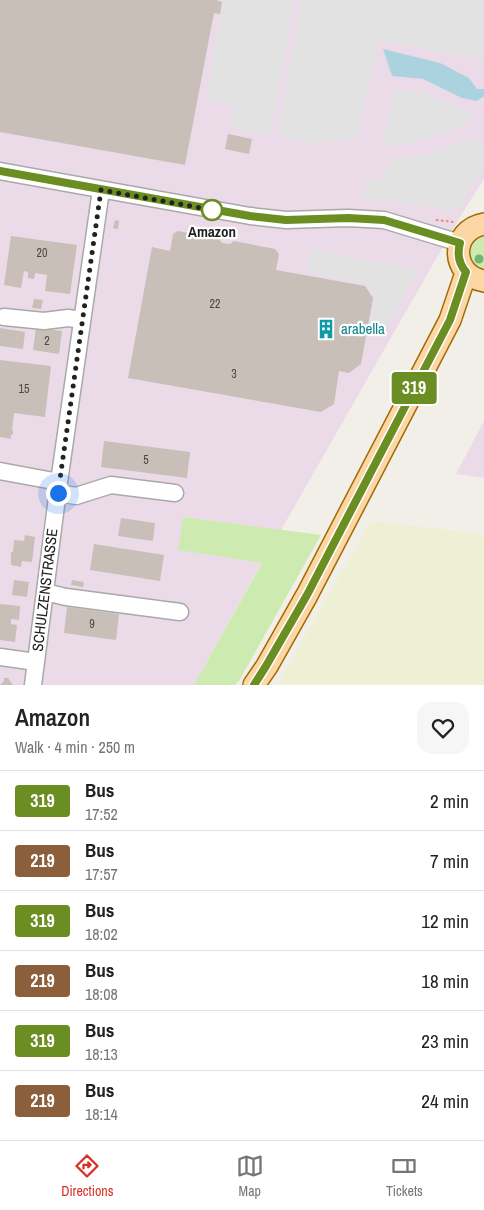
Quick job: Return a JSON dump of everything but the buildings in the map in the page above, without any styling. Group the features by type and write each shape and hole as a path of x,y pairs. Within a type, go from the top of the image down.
{"main road":[{"path":"254,685 307,595 450,320 478,278 460,263 458,256 462,237 471,228 484,224"}],"street":[{"path":"0,171 250,216 286,220 348,218 384,220 460,243"},
{"name":"SCHULZENSTRASSE","path":"33,685 101,190"},
{"path":"4,317 44,321 68,318 82,320"},
{"path":"0,471 59,487 76,496 111,484 176,493"},
{"path":"45,592 66,597 180,612"},
{"name":"SCHULZENSTRASSE","path":"0,657 36,662"}],"shaded area":[{"path":"0,0 484,0 484,179 460,217 281,530 183,517 179,550 262,562 194,685 0,685"},
{"path":"223,0 295,0 271,136 232,127 235,106 206,100"},
{"path":"301,0 484,0 484,60 378,40 357,139 314,143 277,136"},
{"path":"397,88 425,94 473,114 466,124 428,138 395,146 380,147"},
{"path":"468,137 484,145 484,166 460,207 447,210 361,198 368,178 380,181 392,159 422,156 455,144"},
{"path":"311,249 419,270 384,333 368,329 375,298 365,284 307,273"},
{"path":"484,421 484,478 456,474"}],"green space":[{"path":"484,230 484,275 476,272 465,246"},
{"path":"183,517 321,535 235,685 194,685 262,563 178,550"},
{"path":"371,521 484,534 484,685 277,685"}],"water":[{"path":"383,49 440,63 469,78 477,89 484,89 484,96 477,101 462,98 423,79 392,76"}],"bus line":[{"name":"319","path":"0,171 250,216 286,220 348,218 384,220 460,243 458,256 466,272 450,320 307,595 254,685"}],"place":[{"name":"Amazon","path":"212,210"},
{"name":"arabella","path":"326,329"}],"route":[{"path":"58,493 101,190 212,210"}]}
